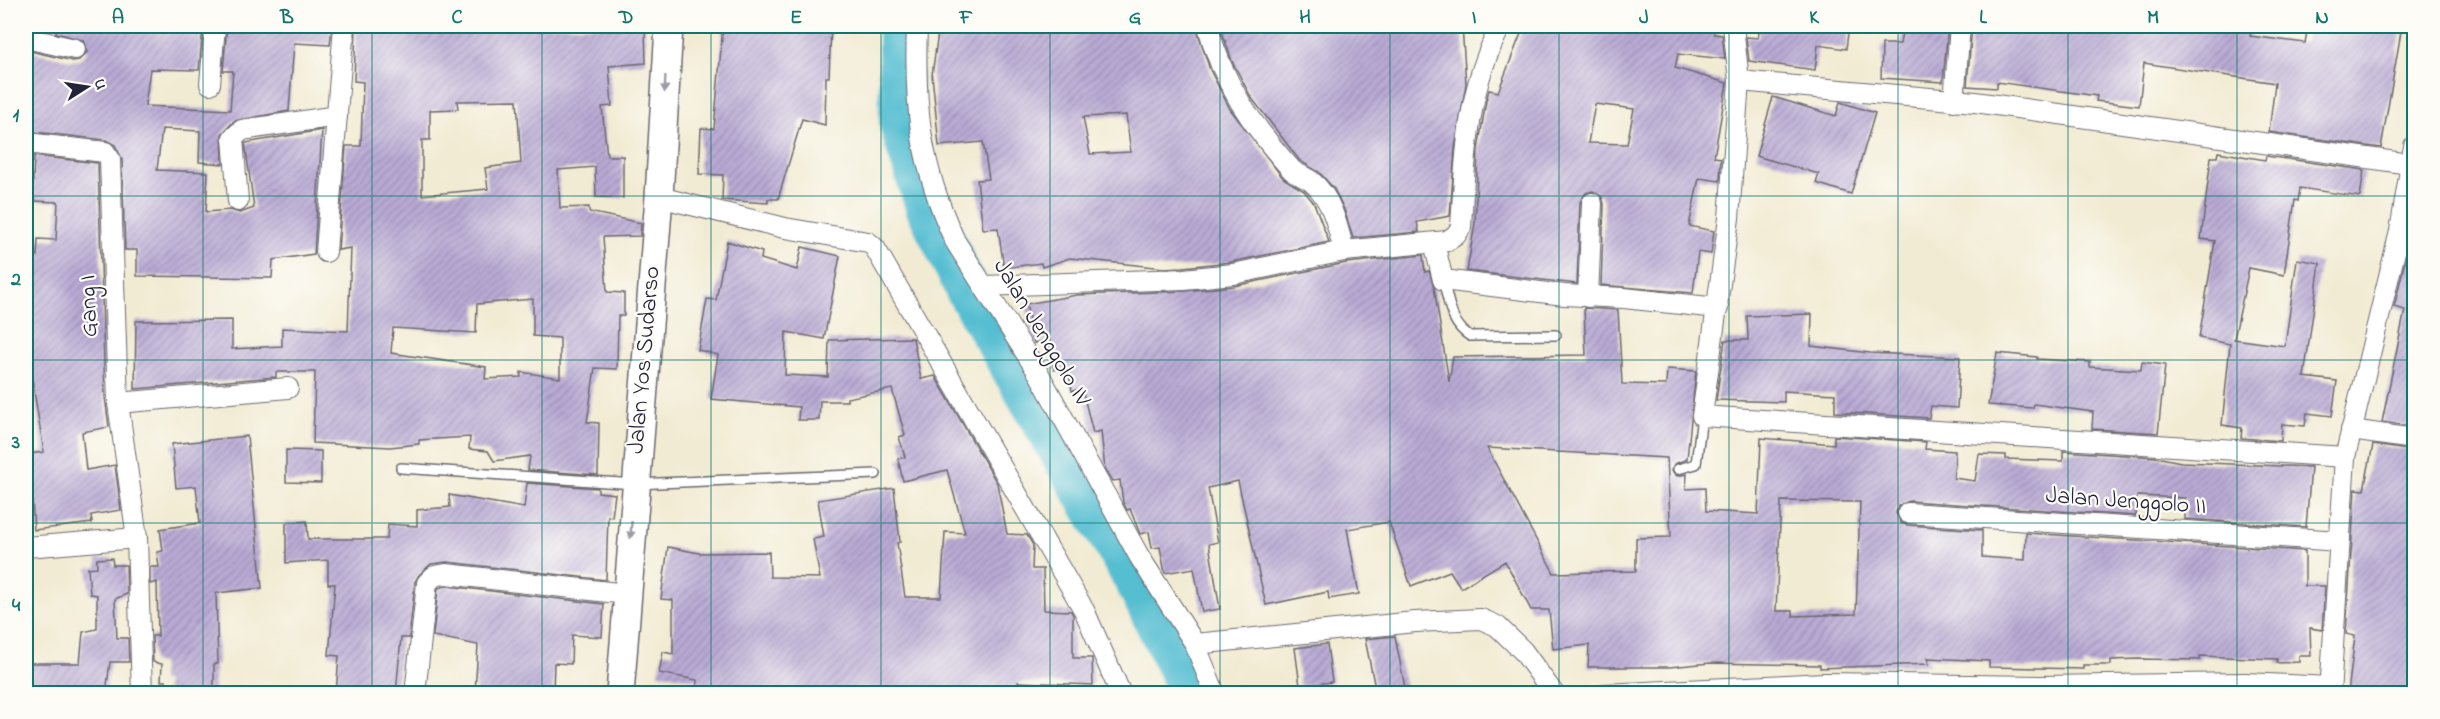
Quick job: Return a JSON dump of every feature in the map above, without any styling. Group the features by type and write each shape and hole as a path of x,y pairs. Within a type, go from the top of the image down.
{"main road":[{"name":"Jalan Yos Sudarso","path":"620,693 659,197 669,26"}],"street":[{"path":"210,84 215,26"},
{"path":"326,252 344,26"},
{"name":"Jalan Jenggolo IV","path":"917,26 915,88 921,140 948,226 1039,374 1139,556 1195,644 1215,693"},
{"path":"1208,26 1214,51 1225,77 1249,115 1294,172 1318,189 1336,219 1344,251"},
{"path":"984,286 1184,279 1233,274 1344,251 1447,241 1456,235 1461,227 1471,102 1491,44 1501,26"},
{"path":"1733,26 1739,81 1735,154 1718,308 1702,416 2345,457"},
{"path":"1954,101 1960,26"},
{"path":"26,38 75,49"},
{"path":"1605,693 1825,683 1943,689 2246,683 2330,690 2345,457 2400,231 2412,155 1954,101 1739,81"},
{"path":"238,201 233,138 235,135 242,130 337,116"},
{"name":"Gang I","path":"26,144 105,152 109,156 118,403 137,538 142,693"},
{"path":"659,197 785,228 868,242 875,248 1012,490 1084,610 1121,693"},
{"path":"1588,297 1592,203"},
{"path":"1434,243 1443,280 1588,297 1624,298 1718,308"},
{"path":"118,403 288,388"},
{"path":"2351,430 2415,439"},
{"name":"Jalan Jenggolo II","path":"1908,513 2340,541"},
{"path":"26,547 137,538"},
{"path":"415,693 427,583 434,576 446,574 627,594"},
{"path":"1195,644 1416,622 1481,619 1497,626 1522,651 1554,693"}],"lane":[{"path":"1443,280 1453,318 1460,330 1470,336 1556,335"},
{"path":"1678,469 1696,464 1702,416"},
{"path":"401,468 635,484 876,474"}],"building":[{"path":"57,26 203,26 199,70 150,69 145,106 230,110 233,71 223,71 227,26 332,26 330,45 294,43 289,111 234,121 222,134 223,164 199,162 200,131 162,129 157,170 208,172 206,212 230,210 240,213 254,208 245,143 322,130 314,254 273,260 272,278 137,276 137,250 125,250 122,159 115,145 106,140 26,131 26,50 73,61 79,60 87,52 83,40 56,33"},
{"path":"356,26 645,26 646,63 609,66 612,106 602,107 607,156 623,156 623,198 596,197 595,167 558,170 560,208 589,207 589,212 641,223 640,236 603,237 607,292 624,293 624,316 618,316 617,369 595,368 587,422 599,423 598,475 528,470 530,456 494,461 488,451 469,449 470,437 419,440 419,444 390,447 313,443 315,372 276,372 276,377 135,389 136,321 232,320 232,349 282,346 282,328 348,331 351,248 338,250 346,146 361,146 363,82 354,81","holes":["517,100 521,163 485,168 488,189 422,195 422,140 430,140 430,110 458,109 457,101","533,299 533,336 560,338 560,378 521,372 521,377 485,379 486,367 391,353 393,328 476,333 477,304"]},
{"path":"723,26 831,26 829,77 826,77 825,125 802,119 778,199 768,199 768,203 722,200 723,175 699,174 701,128 714,129"},
{"path":"1196,26 1210,70 1230,109 1283,178 1304,191 1314,203 1329,242 1231,262 1183,267 1164,268 1070,258 1042,267 1041,263 1004,268 998,228 983,229 977,180 989,179 983,142 939,146 932,75 938,33 990,32 989,29","holes":["1126,115 1131,152 1090,154 1083,117"]},
{"path":"1220,26 1462,26 1466,84 1455,148 1450,216 1417,222 1419,232 1353,238 1344,209 1334,189 1319,172 1300,161 1251,97 1232,61"},
{"path":"1524,26 1654,26 1691,31 1691,26 1713,26 1714,34 1722,35 1725,59 1678,54 1675,68 1727,83 1714,157 1721,158 1720,181 1699,178 1689,226 1714,231 1711,254 1698,252 1693,293 1601,285 1604,204 1602,197 1593,191 1586,193 1580,202 1577,284 1467,271 1475,223 1478,150 1486,101 1489,90 1498,92","holes":["1595,104 1634,109 1627,144 1588,143"]},
{"path":"1760,26 1849,26 1846,49 1818,45 1815,70 1749,61 1746,37 1758,38"},
{"path":"1903,26 1948,26 1943,82 1881,78 1882,44 1900,44"},
{"path":"1972,26 2252,26 2250,36 2305,43 2308,26 2402,26 2381,148 2269,132 2275,83 2144,63 2139,106 2096,101 2097,96 1997,82 1997,88 1967,86"},
{"path":"1773,97 1836,116 1840,102 1875,113 1851,194 1816,183 1819,174 1756,156"},
{"path":"2218,152 2265,160 2266,156 2364,170 2360,197 2300,188 2298,201 2295,200 2284,275 2249,268 2234,339 2285,346 2297,259 2320,263 2304,377 2337,381 2332,416 2307,413 2305,426 2282,424 2281,441 2241,438 2242,428 2222,425 2230,344 2199,338 2215,241 2201,239 2211,157 2217,157"},
{"path":"34,156 98,163 105,397 109,427 82,432 86,470 115,465 121,510 91,515 92,523 34,530 29,454 44,452 29,361 32,361 26,317 26,256 37,256 38,239 56,240 58,202 32,201"},
{"path":"727,241 762,252 761,259 797,270 802,247 840,256 824,339 786,332 785,375 828,377 829,340 913,338 921,379 935,376 997,483 1007,534 1027,535 1033,545 1032,569 1043,569 1044,610 1071,611 1073,615 1073,658 1092,658 1093,685 1018,682 1019,687 1009,688 1009,693 825,693 759,688 759,693 714,693 696,692 697,680 659,673 663,652 673,654 673,600 661,599 668,547 699,553 769,552 770,577 820,578 813,539 824,537 818,500 894,488 900,542 897,543 905,597 941,597 945,532 965,533 947,470 903,481 898,459 905,457 899,437 905,435 892,389 847,398 847,401 820,401 819,420 798,420 799,407 711,399 718,355 698,350 707,299 716,300"},
{"path":"2408,249 2415,250 2415,427 2382,422 2405,310 2394,307"},
{"path":"1423,255 1425,272 1429,271 1434,287 1449,382 1453,357 1586,355 1584,308 1618,310 1622,384 1666,385 1667,369 1696,371 1687,459 1674,464 1671,470 1677,476 1687,474 1686,489 1705,488 1706,511 1758,514 1761,438 1834,444 1834,436 1926,442 1925,449 1955,451 1954,478 1975,481 1979,454 2006,455 2006,459 2063,461 2063,451 2156,457 2181,462 2311,467 2306,527 2185,519 2185,498 2137,496 2136,516 1909,501 1898,506 1896,513 1901,523 1907,525 1982,530 1982,557 2025,560 2026,533 2305,551 2305,586 2325,586 2322,630 2310,628 2311,656 2299,656 2299,662 2277,663 2277,659 2200,656 2200,660 2111,660 2111,665 2083,665 2083,669 1989,667 1989,661 1928,658 1929,664 1820,668 1820,665 1710,663 1669,667 1588,667 1589,645 1553,649 1549,610 1531,610 1505,561 1461,588 1450,571 1411,586 1389,522 1347,529 1359,594 1329,599 1328,592 1266,605 1238,481 1208,488 1218,542 1209,544 1220,609 1202,612 1194,568 1165,573 1160,547 1152,548 1149,532 1140,534 1130,509 1127,510 1123,502 1120,480 1112,481 1105,470 1101,431 1093,433 1082,389 1072,391 1068,368 1054,370 1048,340 1034,343 1026,304 1077,295 1184,291 1234,286 1346,263","holes":["1487,448 1667,458 1671,537 1636,538 1636,571 1554,573","1781,501 1860,502 1856,614 1793,616 1793,611 1776,611"]},
{"path":"1812,314 1811,346 1870,353 1960,357 1957,408 1931,406 1929,418 1835,412 1835,394 1784,391 1784,402 1716,400 1725,340 1748,340 1747,316"},
{"path":"1997,353 2037,357 2037,359 2090,362 2090,367 2141,370 2142,362 2165,365 2158,433 2092,429 2093,412 2034,404 2033,408 1988,405"},
{"path":"247,436 262,588 216,593 218,664 214,664 214,693 166,693 166,681 161,681 162,664 153,662 152,636 158,636 157,582 150,584 150,567 159,567 157,552 163,551 160,529 200,523 196,486 176,488 172,444"},
{"path":"2373,445 2415,451 2415,545 2408,593 2415,594 2415,693 2348,693 2355,636 2346,634 2355,489 2364,490"},
{"path":"286,450 321,451 321,483 286,482"},
{"path":"527,483 598,488 598,492 615,494 612,517 608,516 606,580 447,562 431,564 415,582 409,638 401,638 396,693 336,693 339,656 329,655 335,584 328,584 328,560 286,563 286,523 307,521 308,539 387,539 388,524 417,526 417,510 450,507 449,495 524,508"},
{"path":"112,558 113,565 126,565 127,594 115,599 117,638 128,638 129,662 110,662 106,693 26,693 26,663 80,663 83,632 97,629 97,595 90,594 88,568 97,567 97,559"},
{"path":"446,586 604,604 602,637 572,635 571,664 554,663 553,693 475,693 478,645 433,636 438,588"},
{"path":"1395,636 1406,693 1376,693 1365,639"},
{"path":"1327,644 1332,682 1300,686 1295,648"}],"waterway":[{"path":"900,26 901,124 927,206 967,290 1137,582 1192,694"}]}
